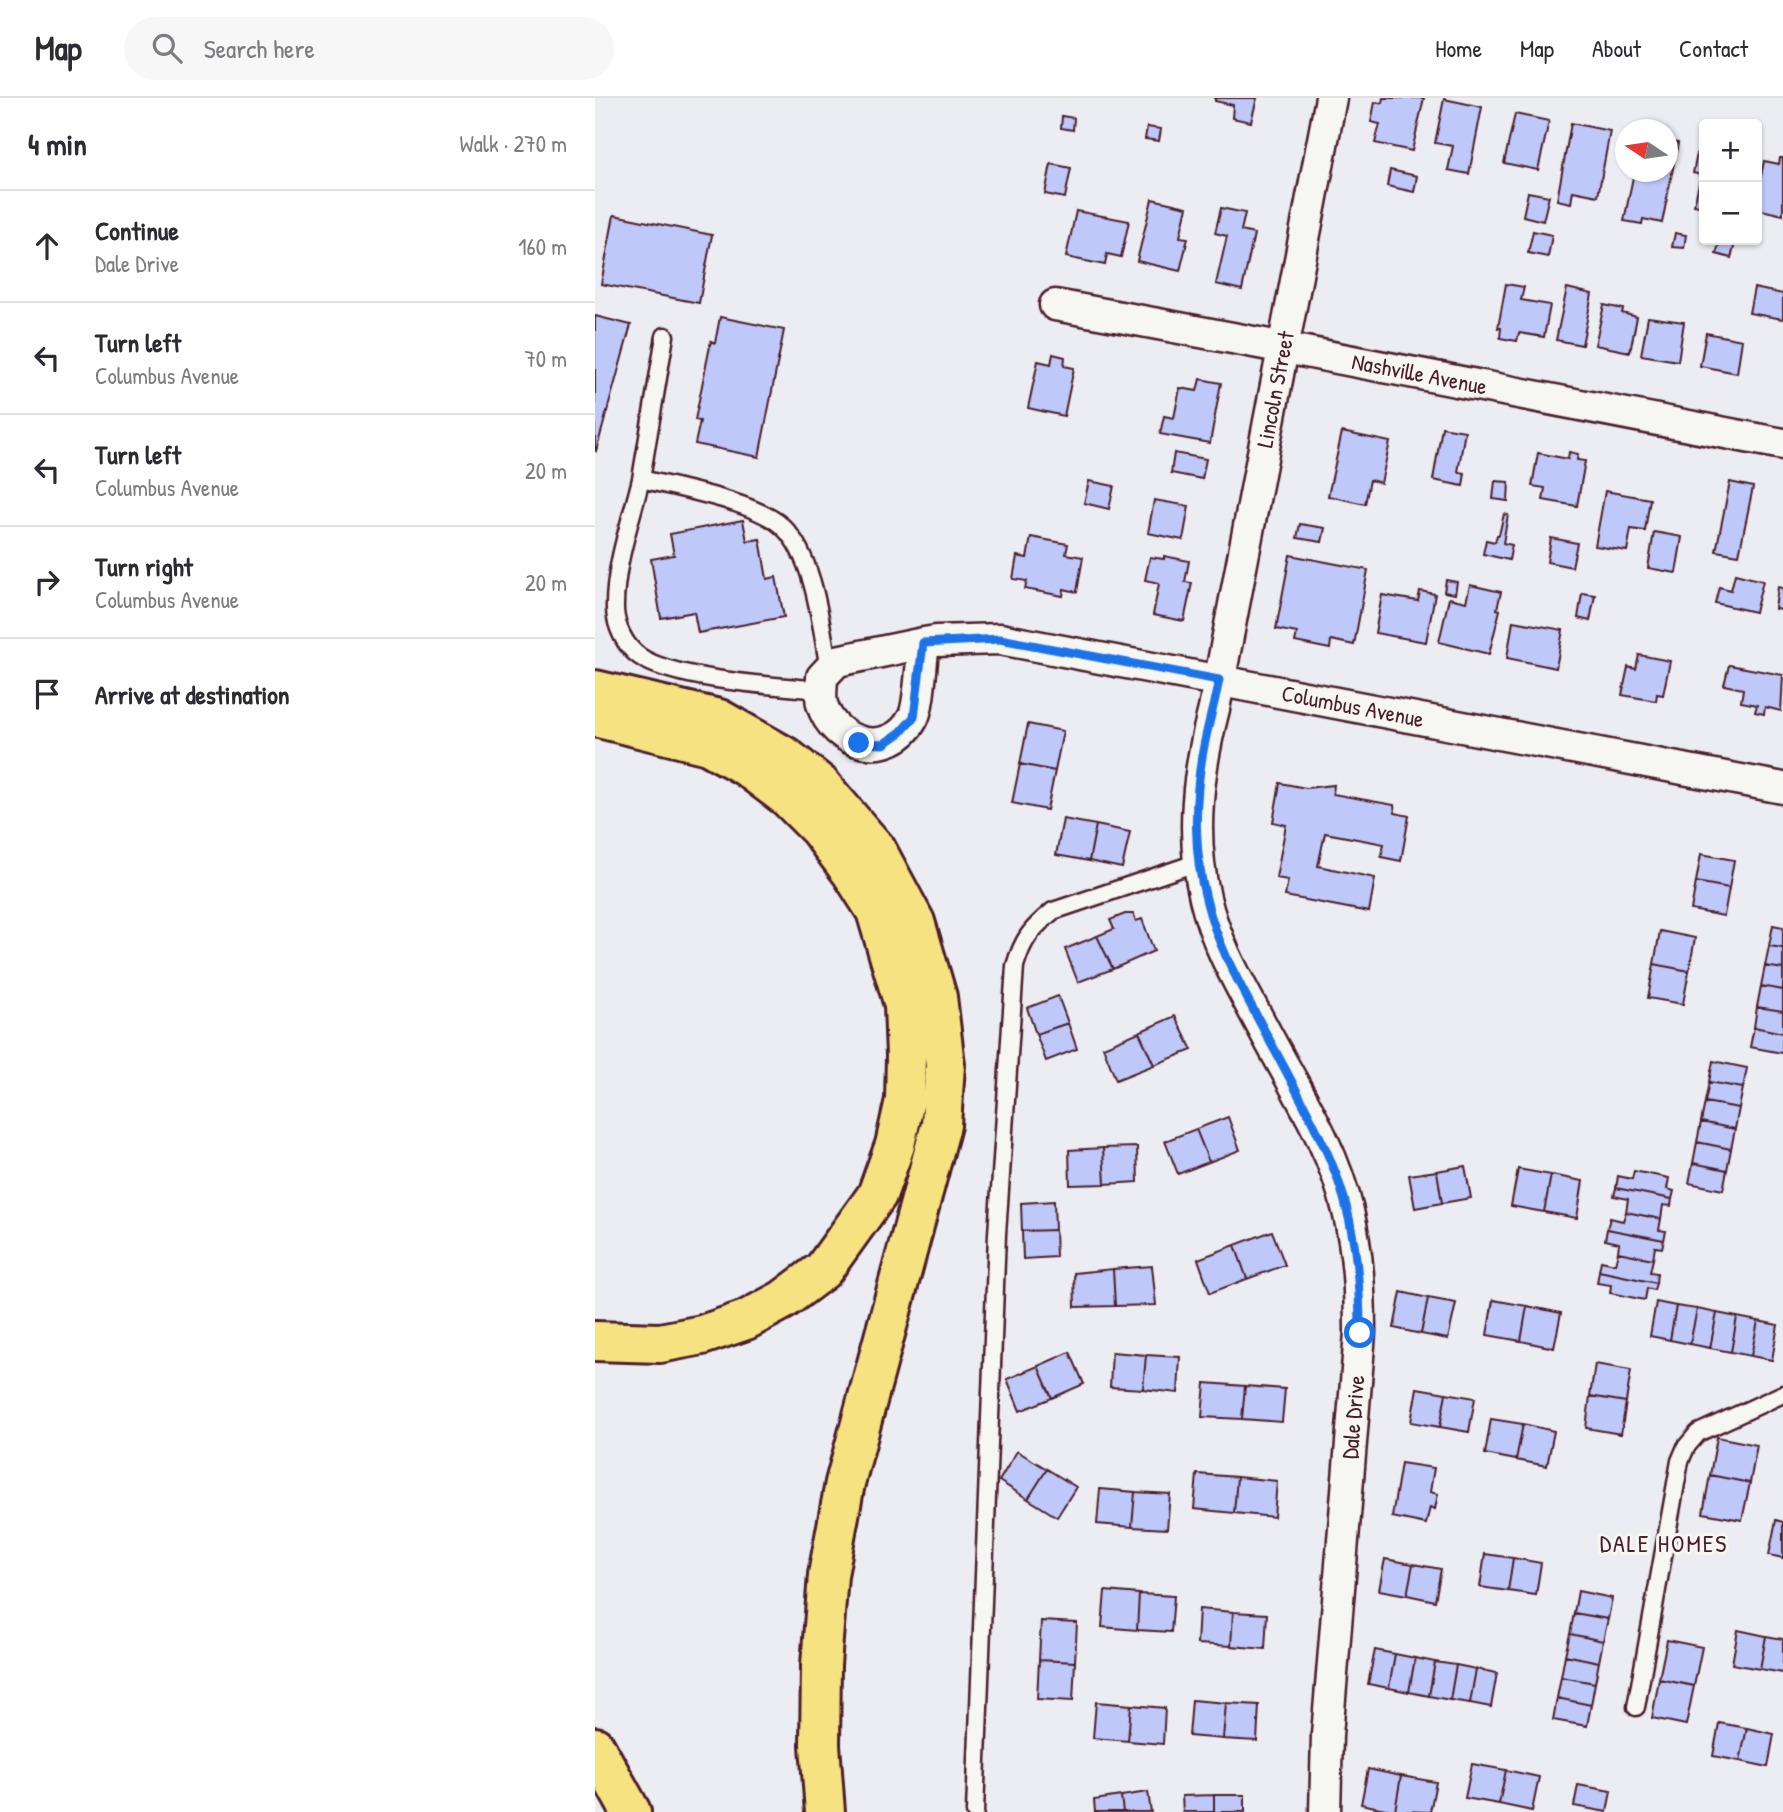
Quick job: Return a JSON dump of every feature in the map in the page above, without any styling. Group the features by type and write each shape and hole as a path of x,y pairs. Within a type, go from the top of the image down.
{"highway":[{"path":"595,690 786,757 820,784 876,849 915,922 937,997 945,1065 941,1125 845,1483 828,1575 821,1665 820,1745 825,1812"},
{"path":"595,717 714,732 757,775 788,799 819,829 876,911 904,1005 905,1100 895,1145 877,1195 823,1270 783,1300 745,1320 702,1335 660,1343 595,1341"},
{"path":"595,1747 631,1812"}],"street":[{"name":"Lincoln Street","path":"1219,680 1331,98"},
{"name":"Nashville Avenue","path":"1055,305 1283,346 1460,383 1783,444"},
{"name":"Columbus Avenue","path":"826,679 837,661 923,643 1000,639 1783,788"},
{"path":"826,679 822,704 836,728 859,743 884,744 901,732 914,717 923,643"},
{"name":"Dale Drive","path":"1219,680 1202,758 1196,818 1205,898 1220,946 1330,1159 1347,1209 1360,1280 1360,1333 1327,1735 1325,1812"}],"lane":[{"path":"641,479 753,509 782,526 800,551 813,590 826,679 733,681 687,672 640,657 622,636 615,612 617,575 641,479 665,336"},
{"path":"975,1812 997,1234 1015,966 1022,944 1035,926 1053,911 1199,862"},
{"path":"1636,1707 1681,1461 1686,1447 1698,1433 1783,1394"}],"building":[{"path":"1215,98 1257,98 1251,122 1232,118 1233,105 1215,101"},
{"path":"1383,98 1424,98 1412,151 1375,143 1380,124 1371,122 1375,102 1382,103"},
{"path":"1444,99 1482,107 1469,174 1448,170 1453,146 1435,143"},
{"path":"1515,114 1549,121 1538,170 1504,163"},
{"path":"1062,116 1074,118 1073,130 1061,128"},
{"path":"1571,123 1610,131 1598,196 1573,191 1571,203 1557,200"},
{"path":"1147,127 1161,129 1159,141 1145,139"},
{"path":"1698,149 1699,149 1699,174 1693,173"},
{"path":"1780,158 1783,158 1783,215 1762,210 1764,161 1779,164"},
{"path":"1051,164 1071,168 1065,198 1045,194"},
{"path":"1390,170 1417,176 1414,192 1387,186"},
{"path":"1632,182 1670,182 1662,223 1643,219 1642,224 1624,221"},
{"path":"1699,184 1699,206 1694,205"},
{"path":"1528,192 1549,196 1543,221 1523,216"},
{"path":"1152,199 1187,207 1180,237 1188,238 1180,271 1137,261"},
{"path":"1221,208 1245,213 1241,231 1254,234 1242,290 1216,284 1227,236 1215,233"},
{"path":"1076,211 1129,221 1121,257 1107,254 1105,265 1066,257"},
{"path":"614,215 712,235 699,303 601,284"},
{"path":"1533,231 1552,235 1548,257 1528,253"},
{"path":"1675,233 1686,235 1684,248 1672,247"},
{"path":"1719,245 1735,245 1731,258 1716,254"},
{"path":"1506,284 1524,287 1521,300 1550,305 1544,337 1519,333 1517,341 1500,338 1501,328 1498,328"},
{"path":"1567,288 1592,294 1582,345 1556,340"},
{"path":"1754,288 1783,294 1783,319 1749,313"},
{"path":"1604,305 1623,309 1622,313 1637,317 1630,352 1595,345"},
{"path":"595,316 631,325 596,451 595,450"},
{"path":"720,317 784,330 759,457 695,444 700,421 695,420 711,341 715,343"},
{"path":"1648,317 1684,322 1678,361 1641,355"},
{"path":"1706,333 1742,340 1737,373 1700,366"},
{"path":"1053,354 1065,357 1064,366 1074,368 1064,416 1028,408 1038,361 1051,364"},
{"path":"1200,379 1221,383 1210,443 1160,434 1164,416 1174,418 1180,388 1197,391"},
{"path":"1442,427 1465,431 1458,472 1465,473 1463,486 1433,480"},
{"path":"1342,432 1390,442 1381,483 1370,480 1365,504 1328,496"},
{"path":"1569,452 1578,454 1577,460 1585,461 1577,506 1543,500 1545,488 1532,486 1538,453 1568,459"},
{"path":"1174,453 1206,459 1202,479 1171,473"},
{"path":"1089,481 1114,486 1109,509 1084,503"},
{"path":"1495,481 1509,482 1508,501 1493,499"},
{"path":"1730,482 1753,487 1739,555 1716,551"},
{"path":"1605,491 1650,499 1645,531 1631,529 1627,551 1595,546"},
{"path":"1154,500 1189,506 1183,540 1148,533"},
{"path":"1504,514 1508,515 1503,543 1512,545 1509,560 1483,554 1486,540 1495,542 1499,535"},
{"path":"743,520 747,541 760,539 767,579 776,577 784,617 698,633 694,612 661,618 651,559 674,555 670,534"},
{"path":"1300,524 1325,528 1322,542 1297,538"},
{"path":"1654,532 1682,537 1676,573 1648,568"},
{"path":"1031,537 1068,544 1066,554 1083,557 1077,592 1064,589 1063,596 1025,589 1027,581 1013,579 1017,556 1027,558"},
{"path":"1551,538 1577,543 1572,567 1547,562"},
{"path":"1290,555 1368,570 1354,645 1331,640 1330,649 1295,642 1297,633 1276,629"},
{"path":"1164,556 1189,561 1185,582 1192,583 1184,621 1153,615 1159,583 1145,580 1150,557 1164,559"},
{"path":"1735,574 1763,581 1755,612 1715,603 1719,587 1731,590"},
{"path":"1446,580 1457,582 1455,594 1444,592"},
{"path":"1470,585 1501,592 1497,609 1500,610 1489,654 1439,642 1449,598 1466,602"},
{"path":"1778,587 1783,588 1783,610 1775,609"},
{"path":"1420,591 1435,594 1426,642 1375,633 1382,595 1418,601"},
{"path":"1582,593 1595,595 1590,621 1578,618"},
{"path":"1513,621 1563,630 1556,668 1507,658"},
{"path":"1639,655 1670,661 1663,695 1657,694 1656,701 1622,695 1628,667 1636,669"},
{"path":"1729,665 1783,675 1781,711 1765,707 1764,714 1755,712 1757,705 1741,702 1743,689 1724,685"},
{"path":"1028,724 1063,731 1055,771 1020,764"},
{"path":"1020,764 1055,771 1047,810 1012,803"},
{"path":"1280,783 1306,788 1334,785 1333,794 1394,805 1395,813 1409,816 1401,861 1381,857 1384,844 1325,833 1318,866 1375,878 1369,912 1285,896 1288,880 1276,878 1286,825 1273,822"},
{"path":"1063,819 1096,825 1089,861 1056,855"},
{"path":"1096,825 1130,832 1122,868 1089,861"},
{"path":"1701,854 1734,860 1729,888 1696,882"},
{"path":"1696,882 1729,888 1724,916 1691,910"},
{"path":"1133,914 1136,921 1142,919 1154,951 1113,969 1097,936 1114,929 1110,920"},
{"path":"1773,925 1783,927 1783,948 1769,946"},
{"path":"1660,931 1695,938 1689,971 1654,964"},
{"path":"1097,936 1113,969 1078,982 1065,949"},
{"path":"1769,946 1783,948 1783,969 1765,966"},
{"path":"1654,964 1689,971 1683,1004 1648,998"},
{"path":"1765,966 1783,969 1783,990 1761,986"},
{"path":"1761,986 1783,990 1783,1011 1757,1007"},
{"path":"1058,996 1068,1023 1036,1034 1027,1008"},
{"path":"1757,1007 1783,1011 1783,1033 1754,1027"},
{"path":"1175,1016 1192,1050 1154,1065 1139,1032"},
{"path":"1068,1023 1077,1049 1046,1061 1036,1034"},
{"path":"1754,1027 1783,1033 1782,1053 1750,1047"},
{"path":"1139,1032 1154,1065 1116,1080 1103,1047"},
{"path":"1713,1061 1747,1068 1743,1088 1709,1082"},
{"path":"1709,1082 1743,1088 1739,1108 1705,1102"},
{"path":"1705,1102 1739,1108 1735,1129 1701,1122"},
{"path":"1228,1117 1240,1150 1209,1162 1196,1129"},
{"path":"1701,1122 1735,1129 1731,1149 1697,1142"},
{"path":"1196,1129 1209,1162 1178,1174 1165,1141"},
{"path":"1697,1142 1731,1149 1727,1170 1693,1163"},
{"path":"1137,1147 1138,1182 1105,1184 1103,1148"},
{"path":"1103,1148 1105,1184 1070,1185 1069,1150"},
{"path":"1693,1163 1727,1170 1723,1190 1689,1183"},
{"path":"1465,1166 1471,1198 1442,1203 1437,1171"},
{"path":"1518,1169 1551,1175 1544,1212 1511,1206"},
{"path":"1437,1171 1442,1203 1415,1208 1409,1175"},
{"path":"1634,1171 1669,1178 1667,1189 1674,1191 1672,1199 1616,1188 1618,1176 1632,1179"},
{"path":"1551,1175 1583,1181 1577,1218 1544,1212"},
{"path":"1616,1188 1672,1199 1671,1206 1663,1205 1661,1219 1626,1212 1628,1199 1614,1196"},
{"path":"1054,1201 1055,1230 1022,1231 1021,1203"},
{"path":"1626,1212 1661,1219 1659,1230 1666,1231 1664,1240 1607,1229 1610,1218 1623,1221"},
{"path":"1607,1229 1664,1240 1662,1248 1655,1247 1653,1259 1618,1252 1619,1243 1605,1240"},
{"path":"1055,1230 1056,1257 1023,1259 1022,1231"},
{"path":"1272,1231 1285,1265 1247,1279 1235,1245"},
{"path":"1235,1245 1247,1279 1210,1293 1198,1259"},
{"path":"1618,1252 1653,1259 1650,1272 1657,1273 1656,1283 1599,1271 1601,1261 1615,1264"},
{"path":"1152,1266 1156,1305 1115,1306 1113,1269"},
{"path":"1113,1269 1115,1306 1075,1307 1074,1273"},
{"path":"1599,1271 1656,1283 1654,1290 1647,1288 1645,1300 1610,1293 1611,1285 1597,1283"},
{"path":"1401,1292 1428,1298 1421,1334 1394,1328"},
{"path":"1428,1298 1456,1303 1448,1339 1421,1334"},
{"path":"1493,1300 1527,1306 1521,1341 1487,1335"},
{"path":"1656,1302 1676,1306 1670,1340 1650,1336"},
{"path":"1527,1306 1561,1313 1554,1348 1521,1341"},
{"path":"1676,1306 1697,1309 1690,1344 1670,1340"},
{"path":"1697,1309 1717,1313 1710,1348 1690,1344"},
{"path":"1717,1313 1737,1317 1731,1352 1710,1348"},
{"path":"1737,1317 1758,1321 1751,1356 1731,1352"},
{"path":"1758,1321 1778,1325 1772,1360 1751,1356"},
{"path":"1070,1352 1084,1384 1052,1398 1038,1366"},
{"path":"1112,1352 1146,1355 1143,1389 1110,1387"},
{"path":"1146,1355 1180,1357 1178,1393 1143,1389"},
{"path":"1595,1364 1631,1370 1626,1402 1590,1396"},
{"path":"1038,1366 1052,1398 1020,1411 1007,1379"},
{"path":"1205,1383 1245,1386 1242,1419 1202,1417"},
{"path":"1245,1386 1285,1389 1282,1422 1242,1419"},
{"path":"1417,1388 1446,1393 1440,1427 1411,1422"},
{"path":"1446,1393 1475,1398 1469,1432 1440,1427"},
{"path":"1590,1396 1626,1402 1621,1434 1586,1428"},
{"path":"1491,1419 1523,1424 1516,1460 1485,1454"},
{"path":"1523,1424 1554,1431 1547,1466 1516,1460"},
{"path":"1717,1437 1757,1445 1750,1483 1710,1475"},
{"path":"1017,1451 1047,1469 1028,1499 999,1481"},
{"path":"1401,1463 1434,1468 1430,1492 1438,1494 1435,1509 1430,1507 1426,1524 1392,1517"},
{"path":"1047,1469 1076,1487 1057,1517 1028,1499"},
{"path":"1197,1474 1237,1477 1234,1513 1194,1509"},
{"path":"1710,1475 1750,1483 1742,1520 1703,1513"},
{"path":"1237,1477 1277,1481 1274,1517 1234,1513"},
{"path":"1100,1489 1135,1492 1132,1527 1097,1524"},
{"path":"1135,1492 1170,1494 1167,1529 1132,1527"},
{"path":"1776,1520 1783,1522 1783,1558 1769,1555"},
{"path":"1485,1554 1513,1558 1508,1591 1480,1587"},
{"path":"1513,1558 1541,1563 1536,1595 1508,1591"},
{"path":"1385,1559 1413,1564 1407,1595 1379,1590"},
{"path":"1413,1564 1441,1569 1435,1601 1407,1595"},
{"path":"1105,1591 1139,1594 1137,1630 1102,1627"},
{"path":"1578,1591 1612,1598 1608,1619 1574,1613"},
{"path":"1139,1594 1174,1596 1171,1632 1137,1630"},
{"path":"1199,1609 1233,1612 1231,1646 1197,1644"},
{"path":"1233,1612 1267,1614 1265,1649 1231,1646"},
{"path":"1574,1613 1608,1619 1603,1641 1570,1634"},
{"path":"1041,1621 1077,1623 1075,1662 1039,1660"},
{"path":"1738,1630 1766,1636 1760,1669 1732,1664"},
{"path":"1570,1634 1603,1641 1599,1662 1565,1655"},
{"path":"1766,1636 1783,1639 1783,1673 1760,1669"},
{"path":"1667,1640 1702,1647 1694,1686 1659,1679"},
{"path":"1375,1650 1395,1654 1389,1688 1368,1684"},
{"path":"1395,1654 1415,1658 1409,1692 1389,1688"},
{"path":"1565,1655 1599,1662 1595,1683 1561,1677"},
{"path":"1415,1658 1435,1662 1429,1696 1409,1692"},
{"path":"1039,1660 1075,1662 1073,1701 1037,1699"},
{"path":"1435,1662 1456,1665 1450,1700 1429,1696"},
{"path":"1456,1665 1476,1669 1470,1703 1450,1700"},
{"path":"1476,1669 1497,1673 1491,1707 1470,1703"},
{"path":"1561,1677 1595,1683 1591,1705 1557,1698"},
{"path":"1659,1679 1694,1686 1686,1725 1652,1718"},
{"path":"1557,1698 1591,1705 1587,1726 1553,1720"},
{"path":"1192,1700 1226,1703 1223,1739 1189,1736"},
{"path":"1096,1702 1131,1705 1128,1741 1093,1738"},
{"path":"1226,1703 1259,1705 1257,1741 1223,1739"},
{"path":"1131,1705 1165,1708 1163,1744 1128,1741"},
{"path":"1719,1723 1747,1728 1740,1761 1713,1756"},
{"path":"1747,1728 1774,1734 1768,1767 1740,1761"},
{"path":"1472,1764 1506,1770 1499,1804 1465,1798"},
{"path":"1368,1769 1401,1776 1395,1811 1361,1804"},
{"path":"1506,1770 1539,1777 1532,1811 1499,1804"},
{"path":"1401,1776 1436,1782 1430,1812 1395,1811"},
{"path":"1578,1785 1611,1791 1607,1812 1574,1806"},
{"path":"1148,1792 1151,1812 1123,1812 1121,1796"},
{"path":"1214,1795 1245,1795 1245,1812 1214,1812"},
{"path":"1214,1795 1214,1812 1183,1812 1182,1796"},
{"path":"1121,1796 1123,1812 1095,1812 1094,1800"}],"district":[{"name":"DALE HOMES","path":"1664,1544"}],"route":[{"path":"859,743 884,744 901,732 914,717 923,643 1000,639 1219,680 1202,758 1196,818 1205,898 1220,946 1330,1159 1347,1209 1355,1244 1360,1280 1360,1333"}]}
